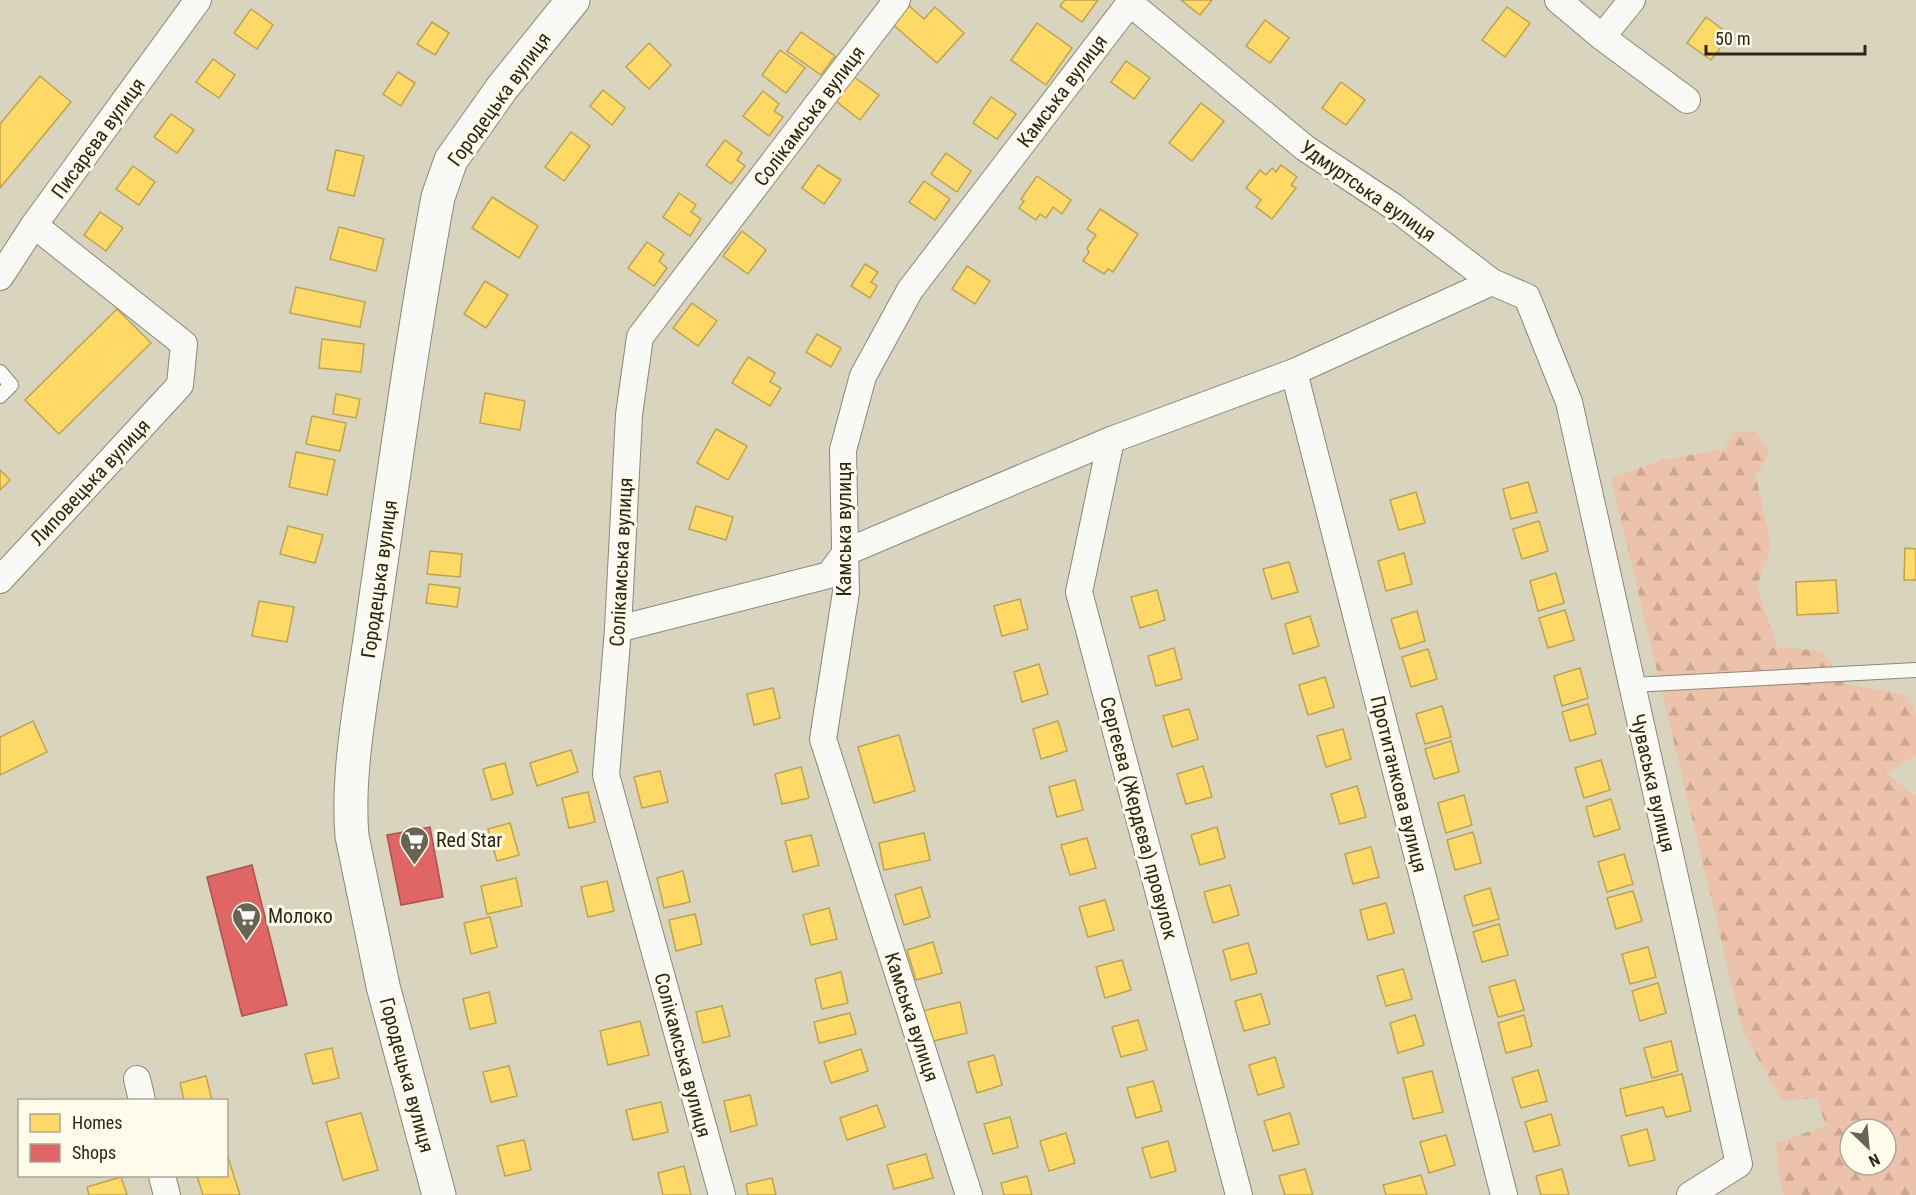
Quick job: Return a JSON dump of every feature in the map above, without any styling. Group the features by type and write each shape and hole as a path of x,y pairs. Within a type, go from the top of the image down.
{"main road":[{"name":"Городецька вулиця","path":"439,1195 383,986 352,836 354,760 395,460 438,197 451,160 502,88 573,0"}],"street":[{"name":"Писарєва вулиця","path":"0,277 34,225 198,0"},
{"name":"Солікамська вулиця","path":"722,1195 606,775 618,629 629,415 640,337 897,0"},
{"path":"1558,0 1602,37 1687,99"},
{"path":"1602,37 1632,0"},
{"name":"Удмуртська вулиця","path":"1131,1 1305,148 1394,207 1492,282 1527,297 1569,402"},
{"name":"Камська вулиця","path":"969,1195 822,739 846,592 843,450 863,376 910,290 1131,1"},
{"name":"Липовецька вулиця","path":"0,580 180,385 184,344 34,225"},
{"path":"618,629 829,575 846,552 1111,440 1294,372 1492,282"},
{"name":"Протитанкова вулиця","path":"1294,372 1504,1195"},
{"name":"Чуваська вулиця","path":"1569,402 1739,1164 1690,1195"},
{"name":"Сергеєва (Жердєва) провулок","path":"1111,440 1079,592 1239,1195"},
{"path":"162,1177 167,1195"}],"lane":[{"path":"0,372 11,385 0,396"},
{"path":"1631,685 1916,670"}],"green space":[{"path":"1733,431 1756,432 1769,453 1756,476 1771,546 1757,587 1777,647 1822,651 1846,684 1907,695 1916,715 1916,755 1886,773 1916,797 1916,1195 1784,1195 1779,1180 1776,1143 1826,1126 1817,1098 1782,1101 1743,1032 1611,478 1661,460 1725,449"}],"building: Homes":[{"path":"1065,0 1098,0 1082,22 1060,6"},
{"path":"1181,0 1212,0 1200,15"},
{"path":"907,4 924,19 935,7 964,33 937,63 890,22"},
{"path":"1507,7 1530,23 1505,57 1482,40"},
{"path":"251,9 273,25 257,49 234,33"},
{"path":"1706,17 1730,35 1711,60 1687,43"},
{"path":"1265,20 1289,38 1270,63 1246,46"},
{"path":"432,22 449,33 435,55 417,44"},
{"path":"1037,23 1072,48 1046,85 1011,60"},
{"path":"801,32 835,56 821,75 787,51"},
{"path":"649,43 671,65 649,89 626,67"},
{"path":"780,50 805,68 786,93 762,75"},
{"path":"213,59 235,75 219,98 196,82"},
{"path":"1126,61 1150,78 1134,99 1111,82"},
{"path":"398,72 415,83 401,106 383,94"},
{"path":"40,76 71,102 0,188 0,124"},
{"path":"854,77 879,95 860,120 836,101"},
{"path":"1341,82 1365,100 1346,125 1322,108"},
{"path":"603,90 625,108 612,125 590,106"},
{"path":"763,91 779,104 774,111 783,117 769,136 743,116"},
{"path":"991,97 1016,114 997,139 973,123"},
{"path":"1201,103 1224,121 1192,161 1169,143"},
{"path":"171,114 194,130 177,153 154,137"},
{"path":"571,132 590,146 564,181 545,167"},
{"path":"725,140 742,153 737,160 745,166 731,184 706,165"},
{"path":"336,150 364,156 354,196 327,190"},
{"path":"946,153 971,171 957,192 931,174"},
{"path":"818,165 841,180 824,204 802,188"},
{"path":"1281,165 1297,177 1291,185 1296,188 1272,219 1256,207 1261,200 1246,188 1260,170 1266,175 1272,168 1276,172"},
{"path":"133,166 155,182 139,205 116,189"},
{"path":"1037,176 1071,200 1062,214 1053,207 1046,218 1040,214 1036,220 1019,208 1024,201 1021,199"},
{"path":"924,181 950,199 935,220 909,202"},
{"path":"679,193 696,205 691,212 701,219 690,236 663,217"},
{"path":"492,197 538,226 519,258 472,228"},
{"path":"1100,209 1138,234 1113,272 1108,269 1104,274 1083,261 1089,252 1087,248 1096,235 1087,229"},
{"path":"100,212 123,228 106,251 84,235"},
{"path":"339,227 384,239 376,271 330,259"},
{"path":"742,231 766,250 748,274 723,256"},
{"path":"647,242 664,254 659,261 667,268 654,286 628,268"},
{"path":"865,264 878,272 871,282 877,286 870,298 851,286"},
{"path":"967,266 990,281 975,304 952,289"},
{"path":"485,281 508,295 486,328 464,314"},
{"path":"296,287 365,302 360,327 290,313"},
{"path":"692,303 717,321 698,346 673,328"},
{"path":"117,309 151,343 59,434 25,400"},
{"path":"817,334 841,348 831,367 806,352"},
{"path":"322,339 364,344 361,372 319,368"},
{"path":"748,357 775,373 770,382 781,388 770,406 732,383"},
{"path":"485,393 525,401 520,430 480,423"},
{"path":"336,394 360,399 356,418 333,414"},
{"path":"312,416 346,423 340,451 306,444"},
{"path":"716,429 747,446 728,480 697,463"},
{"path":"296,452 335,460 327,495 289,487"},
{"path":"0,470 10,480 0,490"},
{"path":"1528,482 1537,512 1511,519 1503,489"},
{"path":"1416,492 1425,523 1399,530 1390,500"},
{"path":"696,506 733,517 726,540 689,529"},
{"path":"1539,521 1548,551 1522,559 1513,529"},
{"path":"288,526 323,535 315,563 280,554"},
{"path":"1905,548 1916,549 1916,580 1904,580"},
{"path":"430,551 462,554 460,577 427,574"},
{"path":"1404,553 1412,584 1386,591 1378,561"},
{"path":"1289,562 1298,592 1272,599 1263,569"},
{"path":"1556,573 1564,603 1538,611 1530,581"},
{"path":"1836,580 1838,613 1797,615 1796,582"},
{"path":"429,584 460,588 457,607 426,603"},
{"path":"1157,590 1165,620 1140,628 1131,597"},
{"path":"1020,599 1028,629 1002,636 994,606"},
{"path":"259,601 294,607 287,642 252,636"},
{"path":"1565,610 1574,640 1548,648 1539,618"},
{"path":"1417,611 1425,641 1400,649 1391,619"},
{"path":"1310,616 1319,646 1293,654 1285,624"},
{"path":"1174,648 1182,679 1156,686 1148,656"},
{"path":"1428,649 1437,679 1411,687 1402,657"},
{"path":"1039,664 1048,694 1022,702 1014,672"},
{"path":"1580,668 1588,698 1562,706 1554,676"},
{"path":"1325,677 1334,707 1308,715 1299,685"},
{"path":"773,688 780,718 754,725 747,694"},
{"path":"1588,704 1596,734 1570,741 1562,712"},
{"path":"1442,706 1451,737 1425,744 1416,714"},
{"path":"1189,709 1198,739 1172,747 1163,716"},
{"path":"33,721 47,752 0,775 0,737"},
{"path":"1058,721 1067,751 1041,759 1033,729"},
{"path":"1343,729 1351,759 1326,767 1317,736"},
{"path":"899,735 915,791 874,803 858,747"},
{"path":"1451,741 1459,772 1434,779 1425,749"},
{"path":"571,750 578,772 537,786 530,763"},
{"path":"1601,760 1610,790 1584,798 1575,768"},
{"path":"505,763 513,794 492,800 483,769"},
{"path":"1203,766 1212,797 1186,804 1177,774"},
{"path":"801,767 809,798 782,804 775,774"},
{"path":"660,771 668,802 642,808 634,777"},
{"path":"1075,780 1083,810 1057,817 1049,787"},
{"path":"1357,786 1366,817 1340,824 1331,794"},
{"path":"588,792 595,822 569,828 562,798"},
{"path":"1464,795 1472,825 1446,833 1438,803"},
{"path":"1611,799 1620,829 1594,837 1586,807"},
{"path":"510,823 519,855 497,861 488,829"},
{"path":"1217,827 1225,858 1200,865 1191,835"},
{"path":"1473,832 1481,863 1455,870 1447,840"},
{"path":"924,833 930,860 884,870 879,843"},
{"path":"811,835 819,865 793,872 785,841"},
{"path":"1087,838 1096,868 1070,875 1061,845"},
{"path":"1371,847 1379,877 1353,884 1345,854"},
{"path":"1624,854 1633,884 1607,892 1598,862"},
{"path":"683,871 690,902 664,908 657,878"},
{"path":"516,878 522,906 487,914 481,886"},
{"path":"607,881 614,911 588,917 581,887"},
{"path":"1230,885 1239,915 1213,923 1204,892"},
{"path":"921,887 930,917 904,925 895,895"},
{"path":"1490,888 1499,919 1473,926 1464,896"},
{"path":"1633,891 1642,921 1616,929 1607,898"},
{"path":"1105,900 1114,930 1088,937 1079,907"},
{"path":"1386,903 1394,933 1368,940 1360,910"},
{"path":"829,908 837,939 811,945 803,915"},
{"path":"695,914 702,944 676,951 669,920"},
{"path":"490,917 497,947 471,954 464,923"},
{"path":"1499,924 1508,955 1482,962 1473,932"},
{"path":"933,942 942,973 916,980 907,950"},
{"path":"1248,943 1257,973 1231,980 1223,950"},
{"path":"1648,947 1656,977 1630,984 1622,954"},
{"path":"1122,960 1131,990 1105,998 1096,967"},
{"path":"1403,969 1412,999 1386,1006 1377,976"},
{"path":"841,972 848,1003 822,1009 815,979"},
{"path":"1515,980 1524,1010 1498,1017 1489,987"},
{"path":"1658,983 1666,1013 1640,1021 1632,991"},
{"path":"489,992 496,1023 470,1029 463,999"},
{"path":"1261,994 1270,1024 1244,1031 1235,1001"},
{"path":"960,1002 967,1033 925,1043 918,1012"},
{"path":"722,1006 730,1036 703,1043 696,1012"},
{"path":"850,1013 856,1034 819,1043 814,1022"},
{"path":"1415,1015 1424,1045 1398,1053 1390,1023"},
{"path":"1524,1015 1532,1046 1506,1053 1498,1023"},
{"path":"1138,1020 1147,1050 1121,1057 1112,1027"},
{"path":"640,1021 649,1055 608,1065 600,1031"},
{"path":"1671,1041 1678,1071 1652,1078 1644,1048"},
{"path":"332,1048 339,1078 313,1084 305,1054"},
{"path":"861,1049 868,1071 831,1083 824,1062"},
{"path":"994,1055 1002,1085 977,1093 968,1062"},
{"path":"1275,1057 1284,1087 1258,1095 1249,1065"},
{"path":"509,1066 517,1096 491,1102 483,1072"},
{"path":"1538,1070 1547,1101 1521,1108 1512,1078"},
{"path":"1432,1071 1443,1112 1413,1119 1403,1078"},
{"path":"1682,1074 1691,1111 1666,1117 1663,1107 1626,1116 1620,1089"},
{"path":"206,1076 212,1099 184,1099 180,1083"},
{"path":"1153,1081 1162,1111 1136,1118 1127,1088"},
{"path":"750,1095 757,1125 731,1132 724,1101"},
{"path":"661,1102 668,1132 633,1140 626,1110"},
{"path":"877,1105 885,1127 847,1140 840,1118"},
{"path":"361,1113 378,1170 343,1180 326,1122"},
{"path":"1290,1113 1299,1144 1273,1151 1264,1121"},
{"path":"1551,1114 1560,1145 1534,1152 1525,1122"},
{"path":"1010,1117 1018,1147 993,1154 984,1124"},
{"path":"1647,1129 1655,1160 1629,1166 1621,1136"},
{"path":"1066,1133 1075,1163 1049,1171 1040,1141"},
{"path":"1446,1135 1455,1165 1429,1173 1420,1142"},
{"path":"524,1140 531,1170 505,1176 497,1146"},
{"path":"1168,1141 1176,1171 1151,1178 1142,1148"},
{"path":"926,1154 933,1178 894,1189 887,1165"},
{"path":"228,1157 240,1195 203,1195 197,1177 228,1177"},
{"path":"684,1166 691,1195 663,1195 658,1173"},
{"path":"1305,1169 1313,1195 1285,1195 1279,1176"},
{"path":"1562,1169 1569,1195 1541,1195 1536,1176"},
{"path":"1421,1175 1427,1195 1386,1195 1383,1185"},
{"path":"1027,1176 1032,1195 1004,1195 1001,1183"},
{"path":"121,1177 127,1195 89,1195 87,1187"},
{"path":"772,1178 776,1195 748,1195 746,1184"}],"building: Shops":[{"name":"Red Star","path":"430,827 443,897 401,905 387,835"},
{"name":"Молоко","path":"252,865 287,1005 242,1016 207,877"}],"place":[{"name":"Red Star","path":"415,866"},
{"name":"Молоко","path":"247,942"}]}
